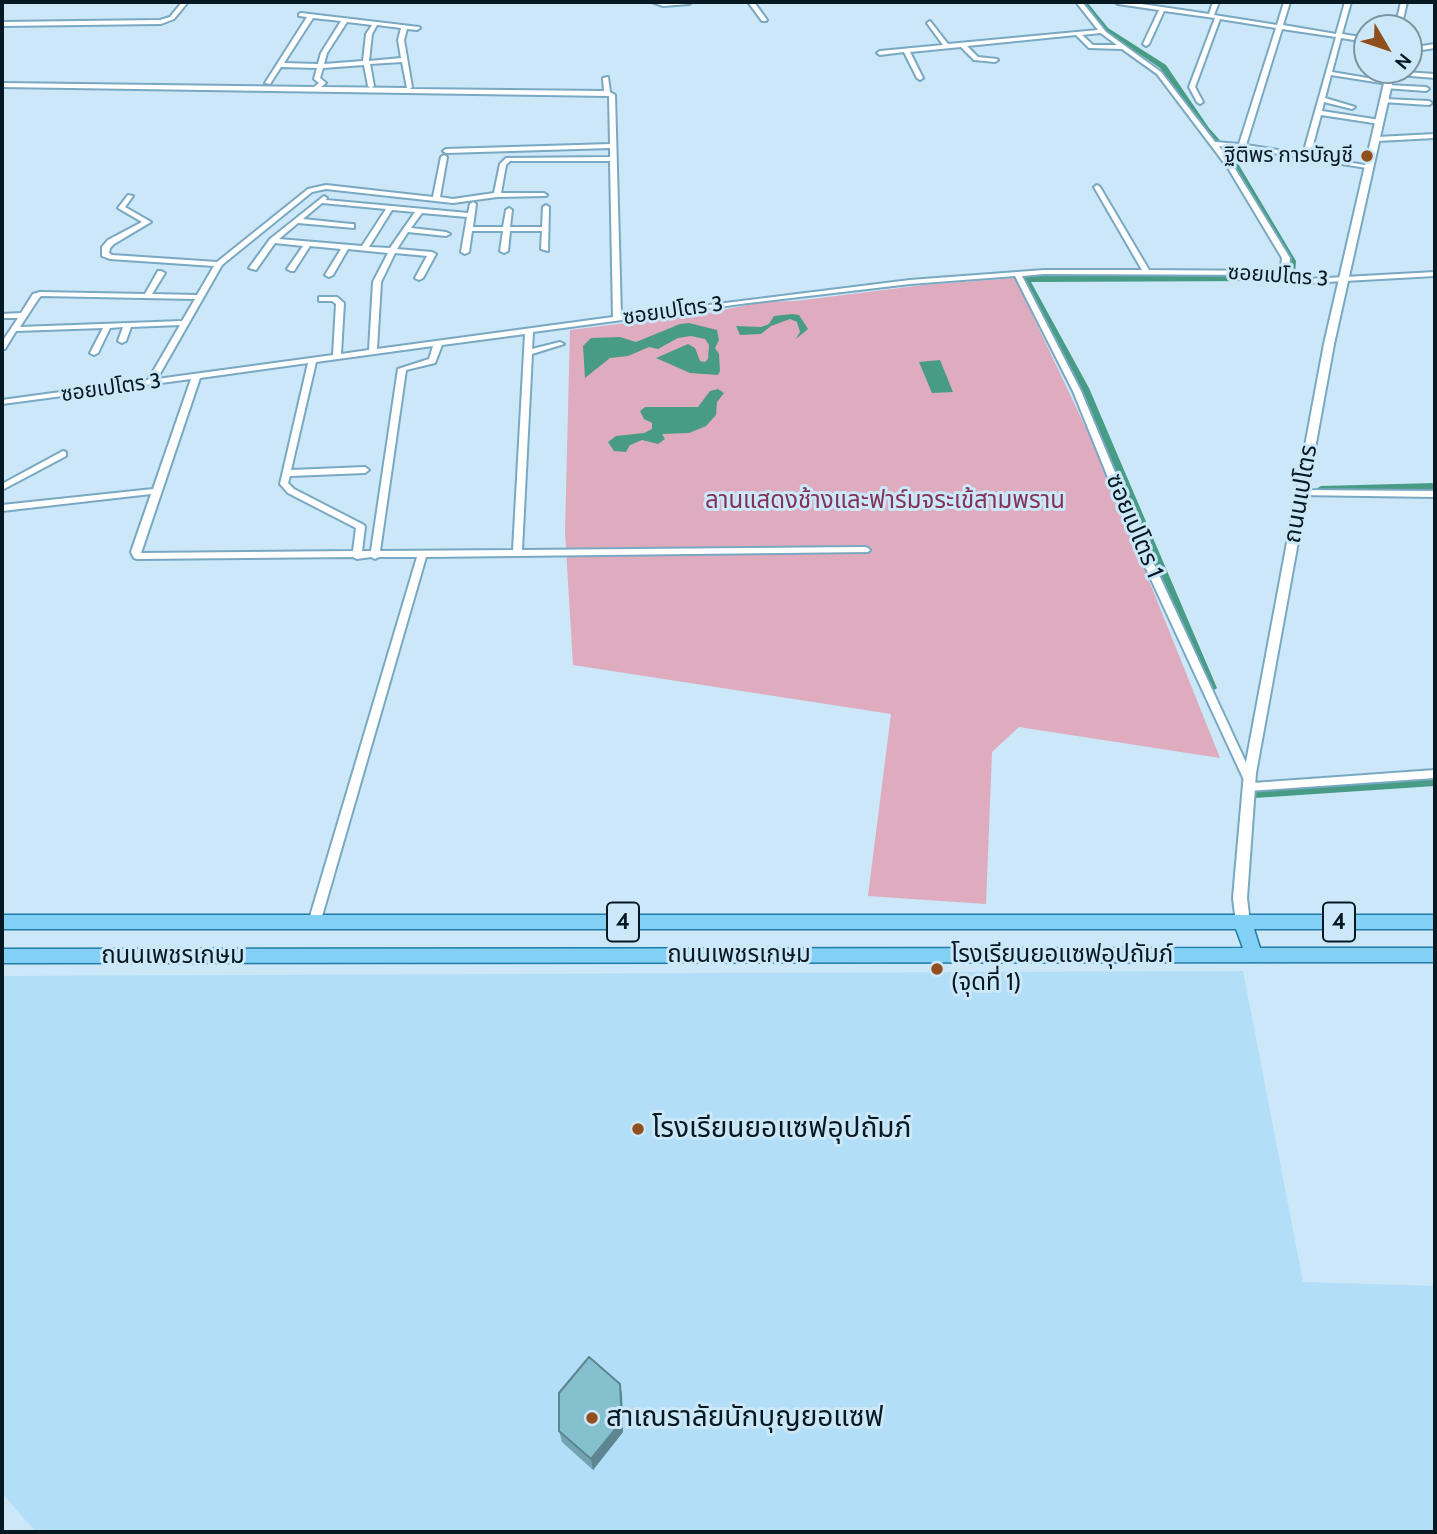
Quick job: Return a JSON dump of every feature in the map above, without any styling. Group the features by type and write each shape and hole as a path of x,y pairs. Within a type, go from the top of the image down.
{"main road":[{"name":"ถนนเพชรเกษม","path":"2,922 1435,922"},
{"path":"1243,923 1254,956"},
{"name":"ถนนเพชรเกษม","path":"2,956 1435,955"}],"street":[{"path":"2,24 161,22 172,18 185,2"},
{"path":"655,2 663,5 688,2"},
{"path":"751,2 764,20"},
{"path":"1079,2 1103,31 1158,73 1216,144 1286,258 1286,267 1280,274"},
{"path":"1118,2 1338,35 1353,40"},
{"path":"1199,102 1192,87 1215,16 1216,2"},
{"path":"1241,146 1287,2"},
{"path":"1306,157 1348,2"},
{"path":"1146,44 1162,9"},
{"path":"301,15 417,28"},
{"path":"268,83 311,16"},
{"path":"317,79 319,66 345,20"},
{"path":"930,23 947,47"},
{"path":"371,86 366,62 369,34 375,24"},
{"path":"404,27 401,40 409,88"},
{"path":"880,53 1103,31"},
{"path":"1078,34 1092,47 1124,47"},
{"path":"964,45 976,59 995,60"},
{"path":"906,50 920,78"},
{"path":"281,65 319,66 404,60"},
{"path":"1329,73 1353,75"},
{"path":"606,78 607,93"},
{"path":"296,90 317,79"},
{"path":"314,90 323,83 317,79"},
{"name":"ถนนเปโตร","path":"1243,923 1240,898 1249,780 1329,344 1346,280 1388,84"},
{"path":"1409,84 1426,89"},
{"path":"2,85 612,94 617,319"},
{"path":"1321,99 1352,107"},
{"path":"1384,102 1429,103"},
{"path":"1317,112 1380,122"},
{"path":"1377,139 1435,136"},
{"path":"1216,144 1371,168"},
{"path":"436,200 445,154 612,146"},
{"path":"497,195 503,164 508,159 613,159"},
{"path":"150,383 219,264 310,190 317,187 436,200 497,195 544,195"},
{"path":"1097,187 1147,273"},
{"path":"253,268 273,241 332,191"},
{"path":"130,196 121,208 147,222 111,242 106,247 106,254 110,257 219,264"},
{"path":"320,201 471,215"},
{"path":"465,252 473,204"},
{"path":"545,249 546,207"},
{"path":"364,248 390,208"},
{"path":"504,251 509,210"},
{"path":"373,352 377,282 393,250 419,211"},
{"path":"297,221 351,226"},
{"path":"469,229 545,229"},
{"path":"406,230 446,234"},
{"path":"273,241 433,254 419,278"},
{"path":"291,269 308,244"},
{"path":"329,275 346,247"},
{"path":"148,295 161,273"},
{"name":"ซอยเปโตร 3","path":"2,402 910,282 1017,274 1280,274 1293,279 1346,280 1435,274"},
{"name":"ซอยเปโตร 1","path":"1017,274 1077,391 1142,549 1249,780"},
{"path":"2,346 36,296 40,295 199,297"},
{"path":"322,299 334,299 340,303 337,357"},
{"path":"2,316 22,315"},
{"path":"15,329 183,323"},
{"path":"93,353 108,325"},
{"path":"121,341 128,325"},
{"path":"517,552 529,331"},
{"path":"375,556 402,369 432,361 438,344"},
{"path":"529,352 560,344"},
{"path":"312,362 284,484 286,488 361,527 357,556"},
{"path":"196,377 136,552 137,556 422,556 517,552 865,550"},
{"path":"2,486 63,454"},
{"path":"286,474 365,470"},
{"path":"2,508 158,491"},
{"path":"1301,493 1435,494"},
{"path":"313,923 422,556"},
{"path":"1249,780 1435,774"}],"shaded area":[{"path":"799,315 808,329 796,339 800,332 797,322 790,319 771,326 761,334 740,335 736,326 761,327 769,324 774,316"},
{"path":"689,323 717,330 719,340 715,348 719,354 718,375 690,373 656,358 688,344 695,348 700,361 705,362 708,359 709,345 705,339 691,336 678,338 658,349 649,347 628,356 610,358 585,378 583,346 591,338 620,337 636,342"},
{"path":"940,360 953,392 932,393 919,362"},
{"path":"718,389 724,393 717,402 716,415 706,426 689,433 662,434 665,439 658,444 642,440 630,445 626,452 614,451 608,442 616,436 644,433 652,429 652,423 644,419 640,411 645,407 698,407 710,391"},
{"name":"โรงเรียนยอแซฟอุปถัมภ์","path":"1243,971 1303,1282 1435,1286 1435,1532 36,1532 2,1493 2,976"}],"green space":[{"name":"ลานแสดงช้างและฟาร์มจระเข้สามพราน","path":"1015,278 1100,458 1220,758 1019,727 992,752 986,904 868,896 891,714 573,665 565,532 570,330 707,313 763,302 796,301 924,285"}],"building":[{"name":"สาเณราลัยนักบุญยอแซฟ","path":"589,1357 620,1384 622,1421 591,1459 559,1431 559,1393"}],"waterway":[{"path":"1084,2 1106,29 1163,67 1206,130 1229,155 1292,261 1292,274 1265,278 1025,279 1084,388 1211,688"},
{"path":"1321,489 1435,486"},
{"path":"1248,775 1255,793 1435,781"}],"place":[{"name":"ฐิติพร การบัญชี","path":"1367,156"},
{"name":"โรงเรียนยอแซฟอุปถัมภ์ (จุดที่ 1)","path":"937,969"},
{"name":"โรงเรียนยอแซฟอุปถัมภ์","path":"638,1129"},
{"name":"สาเณราลัยนักบุญยอแซฟ","path":"592,1418"}]}
